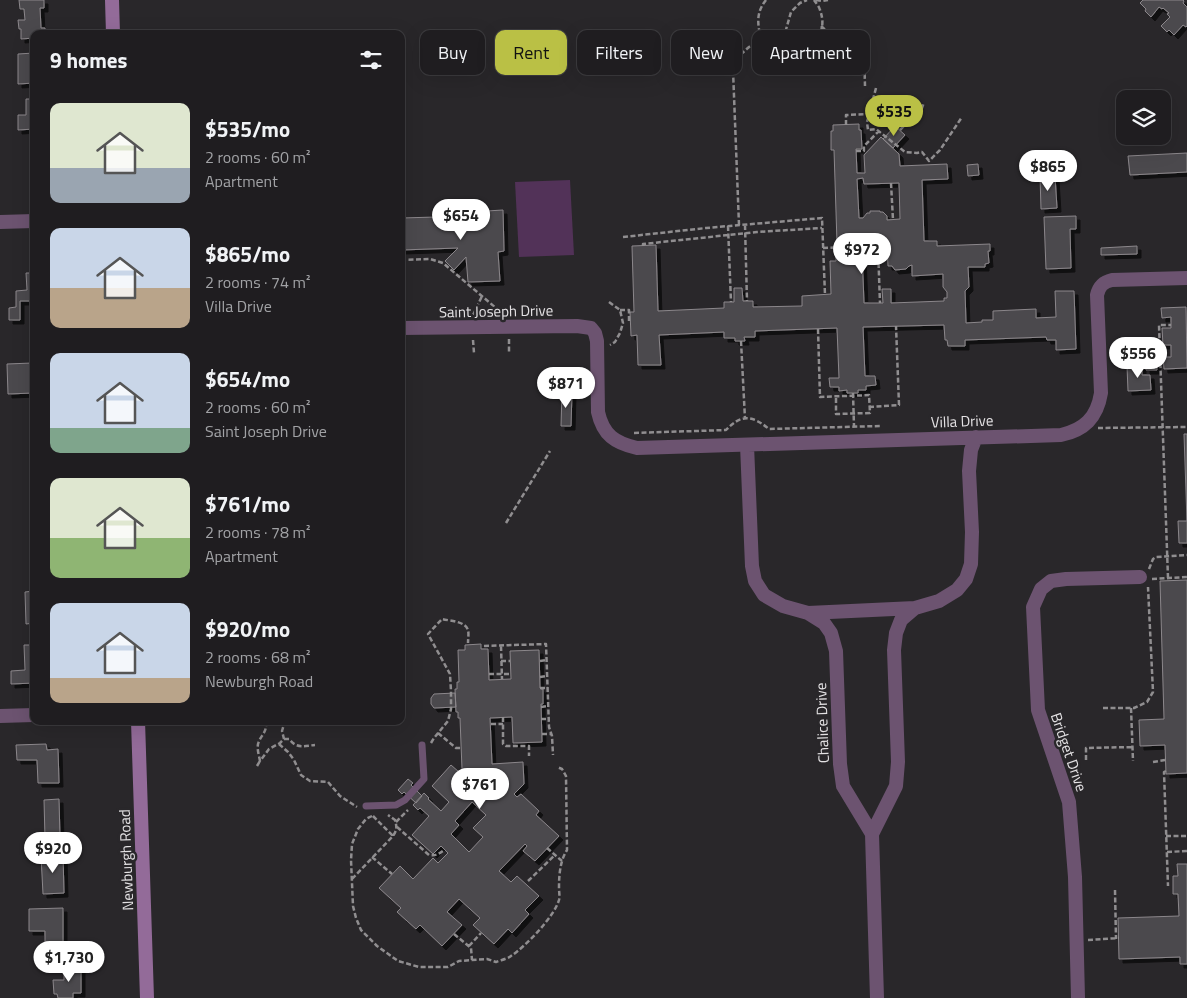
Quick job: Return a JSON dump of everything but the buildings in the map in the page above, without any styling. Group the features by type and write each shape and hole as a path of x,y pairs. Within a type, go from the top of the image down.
{"main road":[{"path":"112,0 113,30"},
{"name":"Newburgh Road","path":"138,725 147,998"}],"street":[{"path":"0,222 30,222"},
{"path":"1090,420 1097,409 1101,393 1097,295 1100,286 1106,281 1112,280 1187,278"},
{"name":"Saint Joseph Drive","path":"405,328 578,326 591,328 595,334 596,341 598,412 608,434"},
{"name":"Villa Drive","path":"608,434 625,446 637,448 747,445 1061,435 1078,430 1090,420"},
{"name":"Chalice Drive","path":"808,613 915,608 939,601 957,590 966,580 971,564 972,532 969,471 970,450 976,437"},
{"name":"Chalice Drive","path":"747,445 752,566 755,581 764,595 783,606 808,613 824,623 831,633 836,651 840,764 843,786 872,834"},
{"name":"Bridget Drive","path":"1078,998 1075,877 1069,802 1038,710 1033,607 1041,589 1051,581 1144,575"},
{"name":"Chalice Drive","path":"878,998 872,834 896,786 898,762 894,650 896,633 901,620 915,608"},
{"path":"0,716 30,715"}],"lane":[{"path":"365,810 396,806 405,800 419,785 424,778 422,745"}],"path":[{"path":"760,30 758,21 760,8 766,0"},
{"path":"786,30 791,12 800,3 807,0"},
{"path":"815,0 820,10 822,22 820,30"},
{"path":"815,0 828,0"},
{"path":"821,26 836,38 856,41 864,50 865,86"},
{"path":"739,225 733,70 739,56 752,46"},
{"path":"876,88 867,122 868,130 876,129 905,152 922,152 929,161 940,150 962,117"},
{"path":"900,130 922,108 924,102"},
{"path":"846,125 846,115 869,114"},
{"path":"856,151 864,151 864,146 878,131"},
{"path":"892,183 893,220"},
{"path":"623,237 822,218 824,295"},
{"path":"745,225 748,301"},
{"path":"728,226 731,302"},
{"path":"643,246 643,244 822,228"},
{"path":"823,248 845,247"},
{"path":"878,248 880,303"},
{"path":"405,260 430,259 443,263 508,318 509,352"},
{"path":"609,302 620,310 629,310 630,323 623,324"},
{"path":"608,346 615,342 623,324 620,310"},
{"path":"1168,578 1159,325 1171,325"},
{"path":"869,407 899,406 896,326"},
{"path":"818,329 820,397 853,394 869,395 870,413 836,414 836,396"},
{"path":"741,341 744,419"},
{"path":"853,394 854,426"},
{"path":"608,434 726,430 740,419 751,418 769,429 880,426"},
{"path":"1090,420 1098,428 1187,427"},
{"path":"506,523 550,451"},
{"path":"1144,575 1156,556 1187,555"},
{"path":"1103,708 1134,708 1147,702 1153,692 1148,579 1187,577"},
{"path":"430,745 448,721 451,710 450,674 428,634 442,619 465,625 468,631 468,643"},
{"path":"484,646 546,644 548,719 553,755"},
{"path":"501,646 502,679"},
{"path":"540,661 547,660"},
{"path":"501,661 510,661"},
{"path":"489,674 511,674"},
{"path":"540,676 547,676"},
{"path":"540,688 548,688"},
{"path":"541,707 548,706"},
{"path":"1131,708 1133,761"},
{"path":"503,717 503,744 506,746 529,746 529,756"},
{"path":"541,719 548,719"},
{"path":"490,724 503,724"},
{"path":"260,761 258,746 267,725"},
{"path":"284,725 282,731 284,739"},
{"path":"438,733 456,748 461,748"},
{"path":"542,734 551,734"},
{"path":"257,766 269,749 284,739"},
{"path":"284,739 289,739 294,745 298,746 315,745"},
{"path":"279,744 291,756 301,775 310,782 328,782 340,796 374,815 393,836"},
{"path":"1086,760 1086,748 1133,747"},
{"path":"1153,762 1166,760"},
{"path":"374,815 366,819 358,830 352,844 353,906 361,930 377,946 398,960 419,967 448,967 459,961 486,959 496,962 510,956 526,943 553,912 560,898 559,874 563,857 567,850 566,776 562,769 557,767"},
{"path":"1166,771 1164,772 1168,886"},
{"path":"396,823 410,808"},
{"path":"382,815 389,815 395,820 397,827 429,855 435,856 444,850"},
{"path":"352,879 393,836 397,827"},
{"path":"1166,836 1187,836"},
{"path":"548,848 562,861"},
{"path":"1167,852 1187,852"},
{"path":"528,881 555,854"},
{"path":"372,857 392,874"},
{"path":"1077,940 1117,938 1115,890"},
{"path":"469,946 481,933"},
{"path":"454,934 471,948 472,960"}],"shaded area":[{"path":"570,180 574,255 519,257 515,182"}]}
